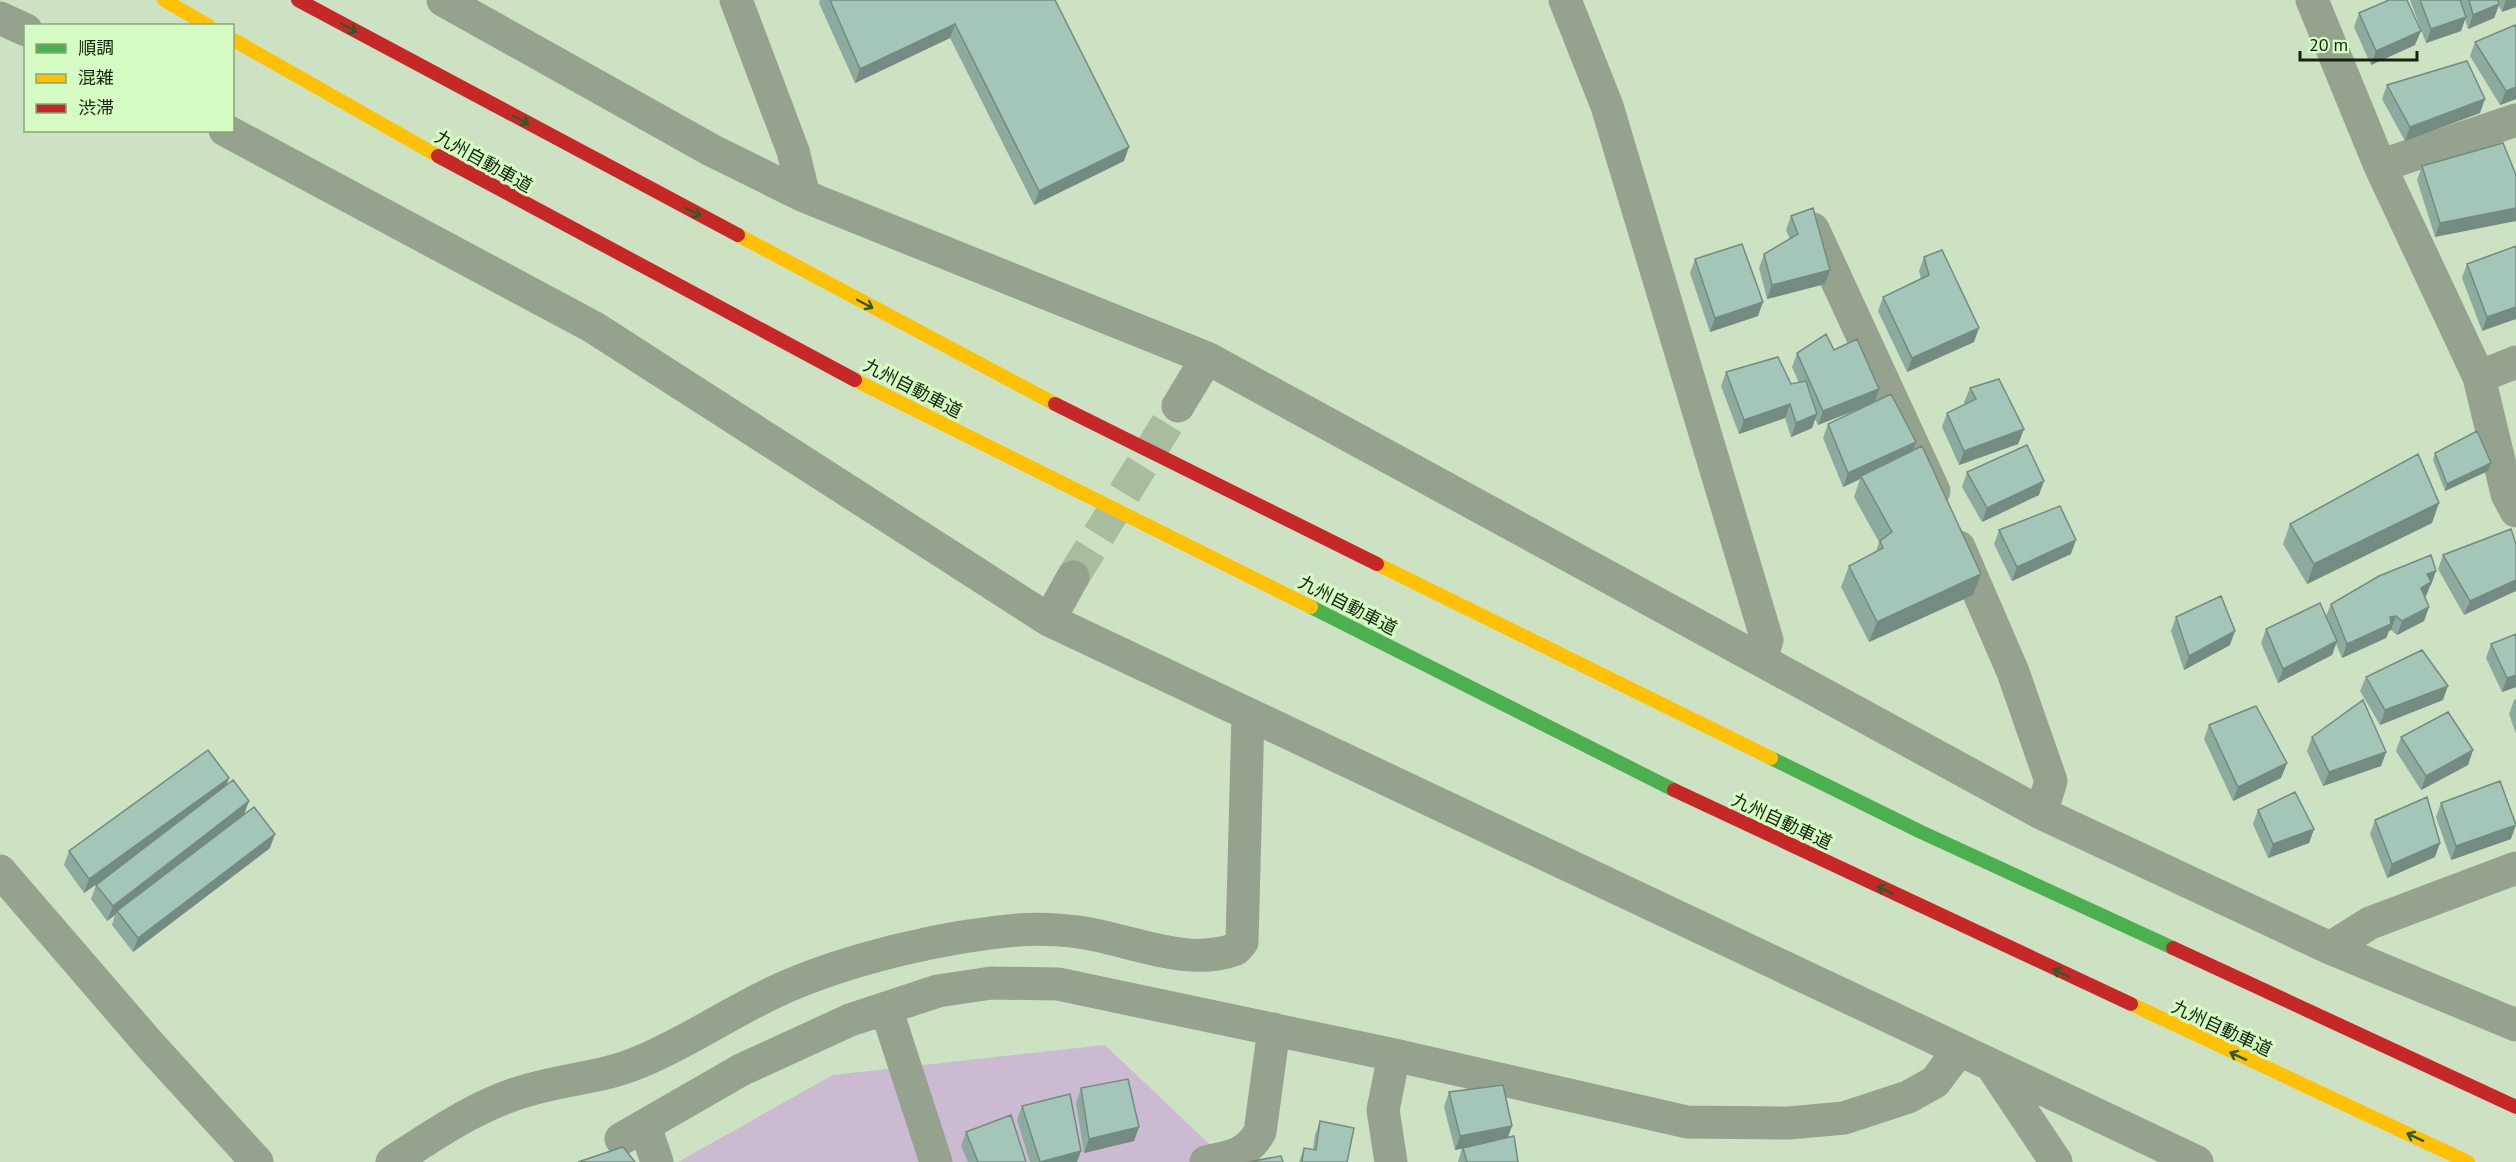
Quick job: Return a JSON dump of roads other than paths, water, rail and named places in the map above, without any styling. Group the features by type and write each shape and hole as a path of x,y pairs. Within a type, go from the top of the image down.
{"highway":[{"path":"164,0 206,24"},
{"path":"298,0 1089,422 1922,832 2516,1107"},
{"name":"九州自動車道","path":"234,40 508,196 912,410 1043,471 1676,791 2468,1162"}],"street":[{"path":"443,0 711,150 804,196 1207,358 2041,813 2330,948 2516,1025"},
{"path":"736,0 793,151 804,196"},
{"path":"1565,0 1607,106 1767,640 1761,660"},
{"path":"2312,0 2380,166 2479,377 2507,494 2516,511"},
{"path":"0,18 24,29"},
{"path":"2380,166 2516,120"},
{"path":"229,132 592,327 1049,620 2197,1162"},
{"path":"1813,229 1950,525 2013,672 2051,781 2041,813"},
{"path":"1178,406 1207,358"},
{"path":"2479,377 2516,363"},
{"path":"1049,620 1073,577"},
{"path":"392,1162 449,1125 494,1104 529,1089 585,1079 639,1063 789,986 863,958 1020,930 1091,934 1197,957 1236,949 1242,942 1248,715"},
{"path":"2330,948 2370,923 2516,868"},
{"path":"0,871 150,1045 257,1162"},
{"path":"657,1162 633,1132 741,1070 850,1020 949,989 992,983 1058,984 1394,1055 1687,1122 1789,1123 1844,1118 1908,1097 1935,1082 1959,1050"},
{"path":"886,1008 936,1162"},
{"path":"1206,1162 1237,1155 1252,1146 1260,1132 1274,1029"},
{"path":"1391,1162 1383,1110 1394,1055"},
{"path":"1992,1066 2056,1162"}],"tunnel":[{"path":"1073,577 1178,406"}]}
